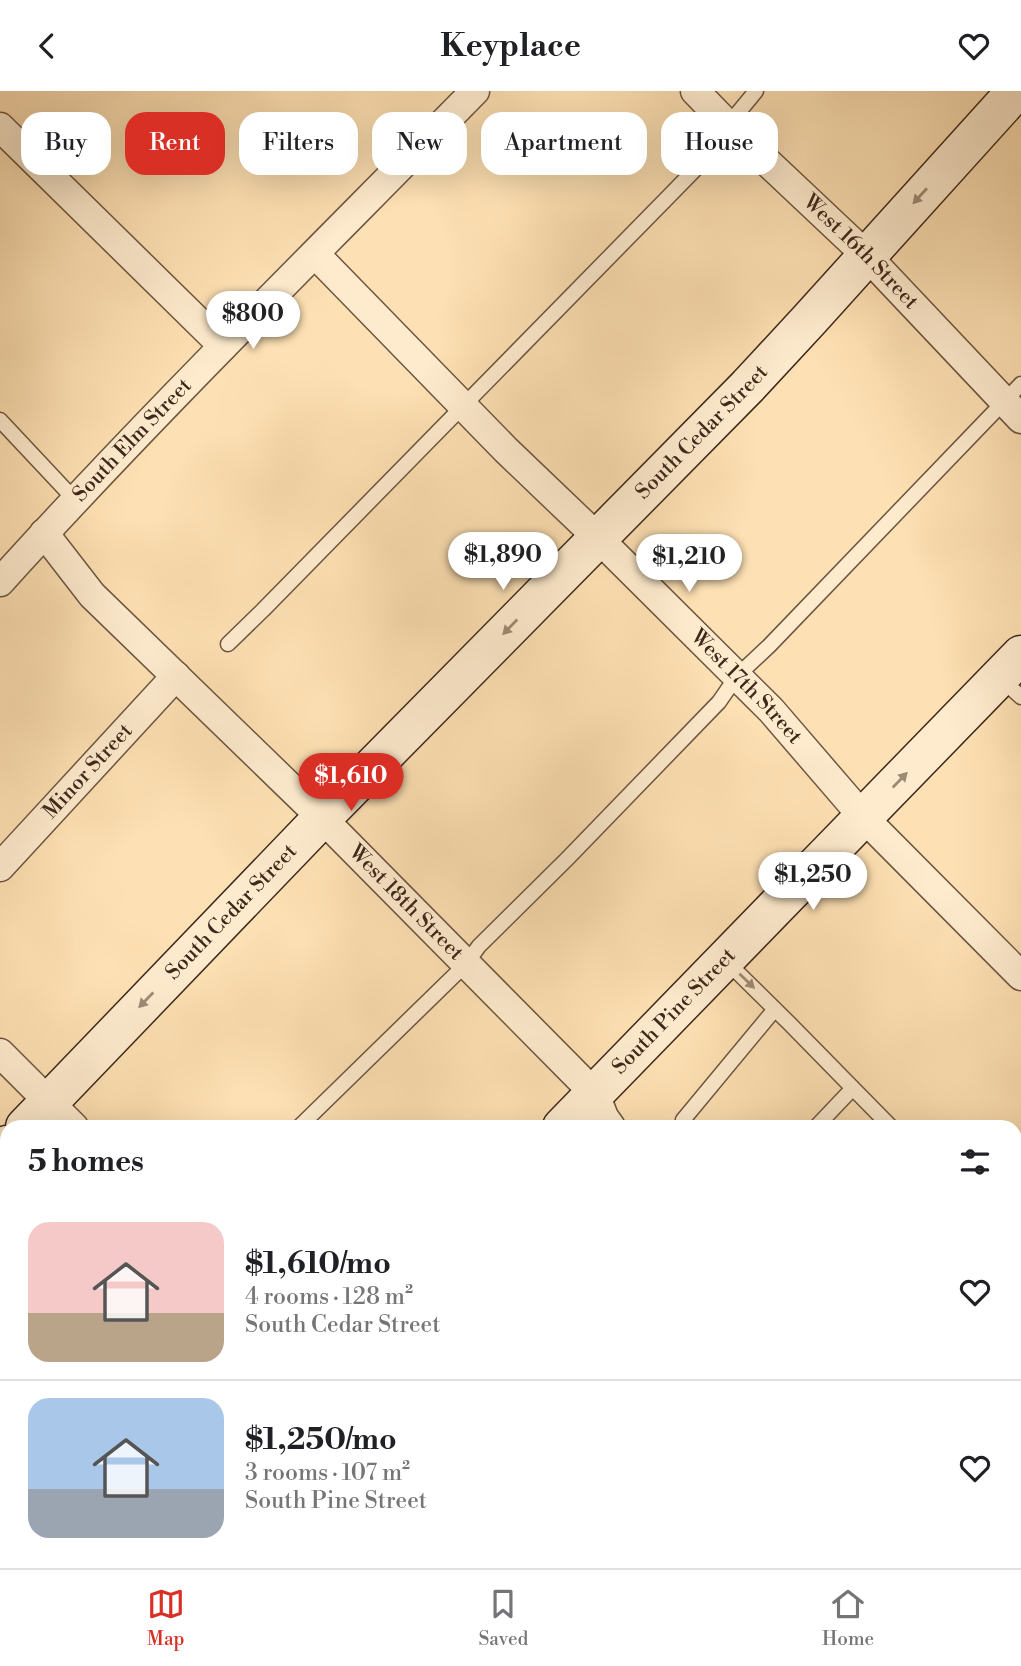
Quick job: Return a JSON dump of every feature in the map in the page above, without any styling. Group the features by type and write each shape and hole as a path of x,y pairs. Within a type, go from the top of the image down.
{"main road":[{"name":"South Cedar Street","path":"49,1119 121,1026 748,386 1016,91"},
{"name":"South Pine Street","path":"579,1120 603,1110 724,960 864,818 1014,676"}],"street":[{"name":"South Elm Street","path":"0,582 223,346 475,91"},
{"name":"West 16th Street","path":"695,91 715,112"},
{"path":"0,127 223,346"},
{"name":"West 16th Street","path":"778,172 1015,402"},
{"name":"West 17th Street","path":"315,254 462,406 737,676 864,818 1021,976"},
{"name":"West 18th Street","path":"44,533 92,595 322,818 466,964 603,1110"},
{"name":"Minor Street","path":"0,867 176,677"},
{"path":"0,1053 49,1119"}],"lane":[{"path":"739,112 756,91"},
{"path":"228,644 690,175"},
{"path":"306,1120 466,964 479,946 568,859 719,702 737,676 1015,402"},
{"path":"0,420 75,500"},
{"path":"724,960 884,1120"},
{"path":"683,1120 772,1006"},
{"path":"823,1120 853,1088"}]}
